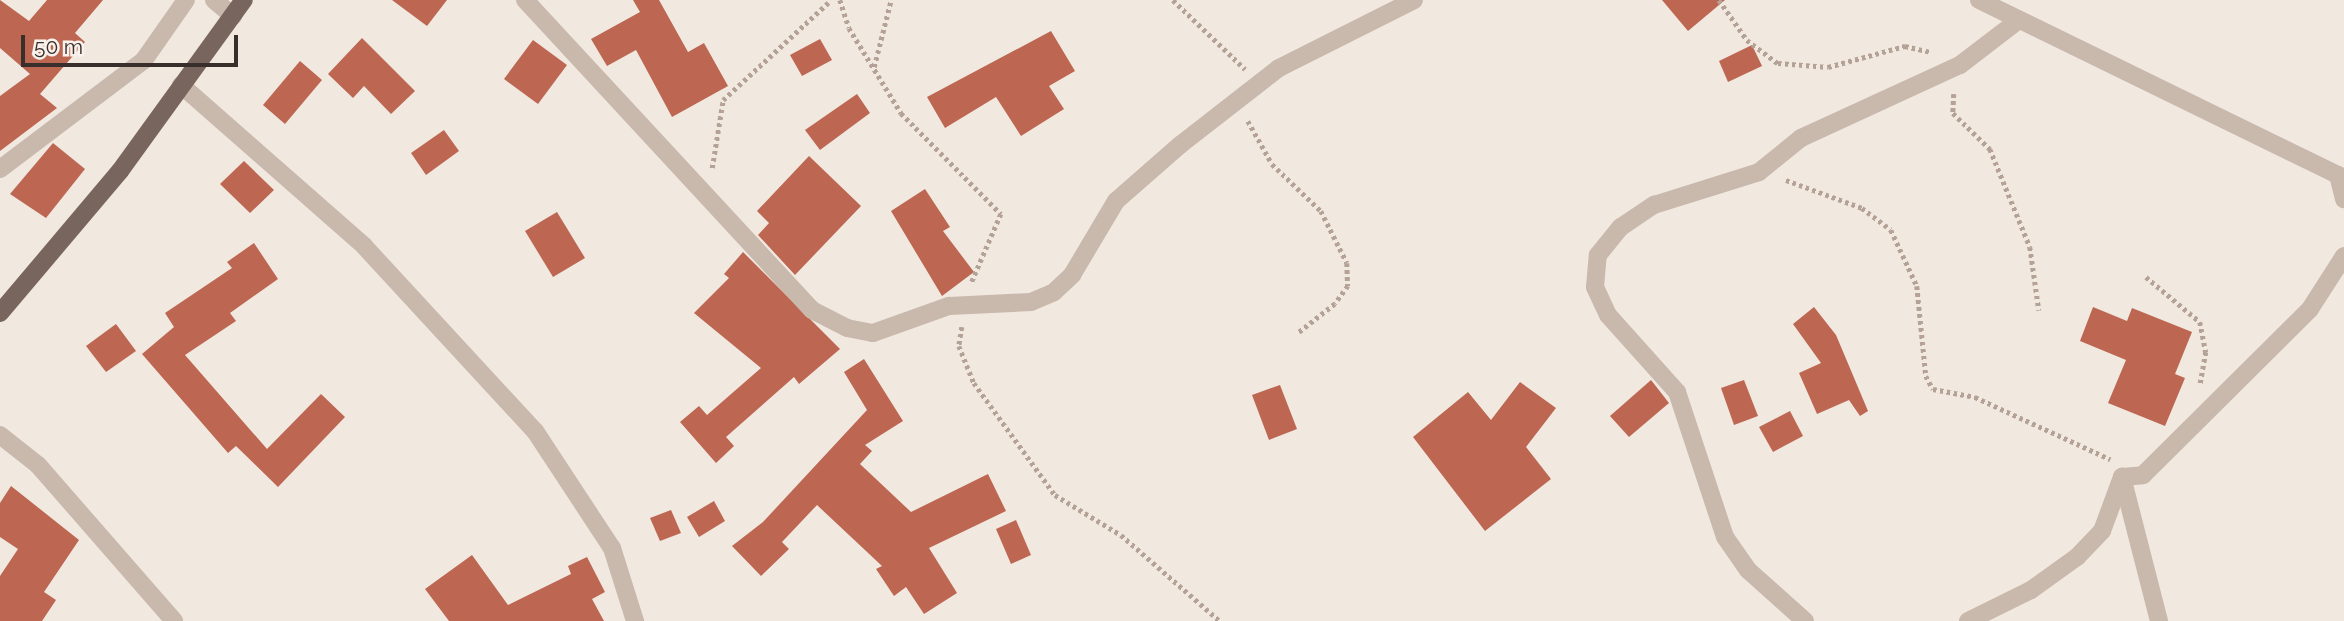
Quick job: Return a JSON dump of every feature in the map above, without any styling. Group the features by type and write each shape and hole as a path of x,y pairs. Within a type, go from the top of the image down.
{"main road":[{"path":"0,313 103,192 244,0"}],"street":[{"path":"0,169 144,60 186,0"},
{"path":"214,0 233,16"},
{"path":"525,0 812,310 847,328 873,333 964,305 1031,302 1054,292 1072,275 1116,201 1256,88 1415,0"},
{"path":"1979,0 2016,22 2341,177 2344,199"},
{"path":"1805,621 1748,570 1725,537 1677,392 1608,315 1595,287 1598,255 1621,227 1654,205 1759,172 1801,138 1960,65 2016,22"},
{"path":"181,85 364,246 535,431 612,548 635,621"},
{"path":"2122,477 2143,475 2310,309 2344,256"},
{"path":"0,435 38,466 174,621"},
{"path":"1968,621 2031,590 2077,557 2102,531 2122,477"},
{"path":"2122,477 2159,621"}],"path":[{"path":"707,196 723,100 831,0"},
{"path":"840,0 874,68 901,113 1001,214 964,305 959,346 974,383 1020,452 1055,495 1121,535 1220,621"},
{"path":"874,68 891,0"},
{"path":"1172,0 1256,88 1247,110 1253,132 1272,164 1321,211 1347,262 1342,295 1297,334"},
{"path":"1719,0 1747,40 1778,64 1828,67 1905,46 1960,65 1953,113 1990,149 2030,247 2039,310"},
{"path":"1759,172 1862,208 1891,230 1917,285 1926,376 1933,389 1975,397 2143,475"},
{"path":"2146,277 2200,322 2206,352 2199,374 2202,414"}],"building":[{"path":"0,0 29,21 47,0 103,0 75,33 85,42 40,94 57,108 0,151 0,96 30,74 0,48"},
{"path":"392,0 447,0 427,26"},
{"path":"633,0 659,0 688,52 704,43 728,86 672,117 636,50 607,66 591,39 640,12"},
{"path":"1662,0 1725,0 1688,31"},
{"path":"1051,31 1075,71 1049,86 1064,109 1021,136 996,97 945,128 927,97"},
{"path":"362,38 415,91 391,114 364,86 353,98 328,74"},
{"path":"820,39 832,60 802,76 790,55"},
{"path":"533,40 567,65 538,104 504,79"},
{"path":"1752,45 1762,66 1728,82 1719,61"},
{"path":"300,61 322,80 285,124 263,105"},
{"path":"857,94 870,113 820,150 805,130"},
{"path":"444,130 459,151 426,175 411,153"},
{"path":"53,143 85,169 46,218 10,194"},
{"path":"809,156 861,206 795,275 758,235 769,223 757,211"},
{"path":"244,161 274,190 250,213 220,184"},
{"path":"925,189 950,227 943,231 974,272 942,296 891,211"},
{"path":"557,212 585,258 553,277 525,231"},
{"path":"254,243 278,279 230,313 236,321 185,355 267,449 321,394 345,417 278,487 236,446 228,453 142,354 174,327 165,313 232,268 227,262"},
{"path":"743,252 840,349 799,384 794,377 726,437 734,446 716,463 680,422 699,406 707,415 761,368 694,313 729,278 724,274"},
{"path":"1814,307 1836,335 1868,411 1860,416 1849,400 1817,414 1799,373 1821,363 1793,324"},
{"path":"2093,307 2127,321 2132,308 2192,332 2175,374 2185,378 2165,426 2108,403 2126,360 2080,341"},
{"path":"116,324 136,351 106,372 86,346"},
{"path":"864,359 903,421 865,445 872,451 860,464 911,512 988,474 1006,511 929,548 957,593 924,614 906,587 894,596 876,569 882,566 817,505 782,542 789,549 761,576 732,546 763,522 867,410 844,372"},
{"path":"1651,380 1669,403 1629,437 1610,416"},
{"path":"1744,380 1758,416 1734,425 1721,388"},
{"path":"1520,382 1556,408 1526,447 1551,479 1485,531 1413,437 1468,392 1491,420"},
{"path":"1280,385 1297,429 1269,440 1252,395"},
{"path":"1790,411 1803,436 1773,452 1759,427"},
{"path":"11,486 79,540 44,592 56,600 42,621 0,621 0,576 18,549 0,537 0,503"},
{"path":"714,501 725,521 699,537 687,517"},
{"path":"671,510 681,533 660,541 650,518"},
{"path":"1016,520 1031,555 1011,564 996,529"},
{"path":"472,555 508,605 571,574 568,566 587,557 605,592 592,599 604,621 449,621 425,589"}]}
